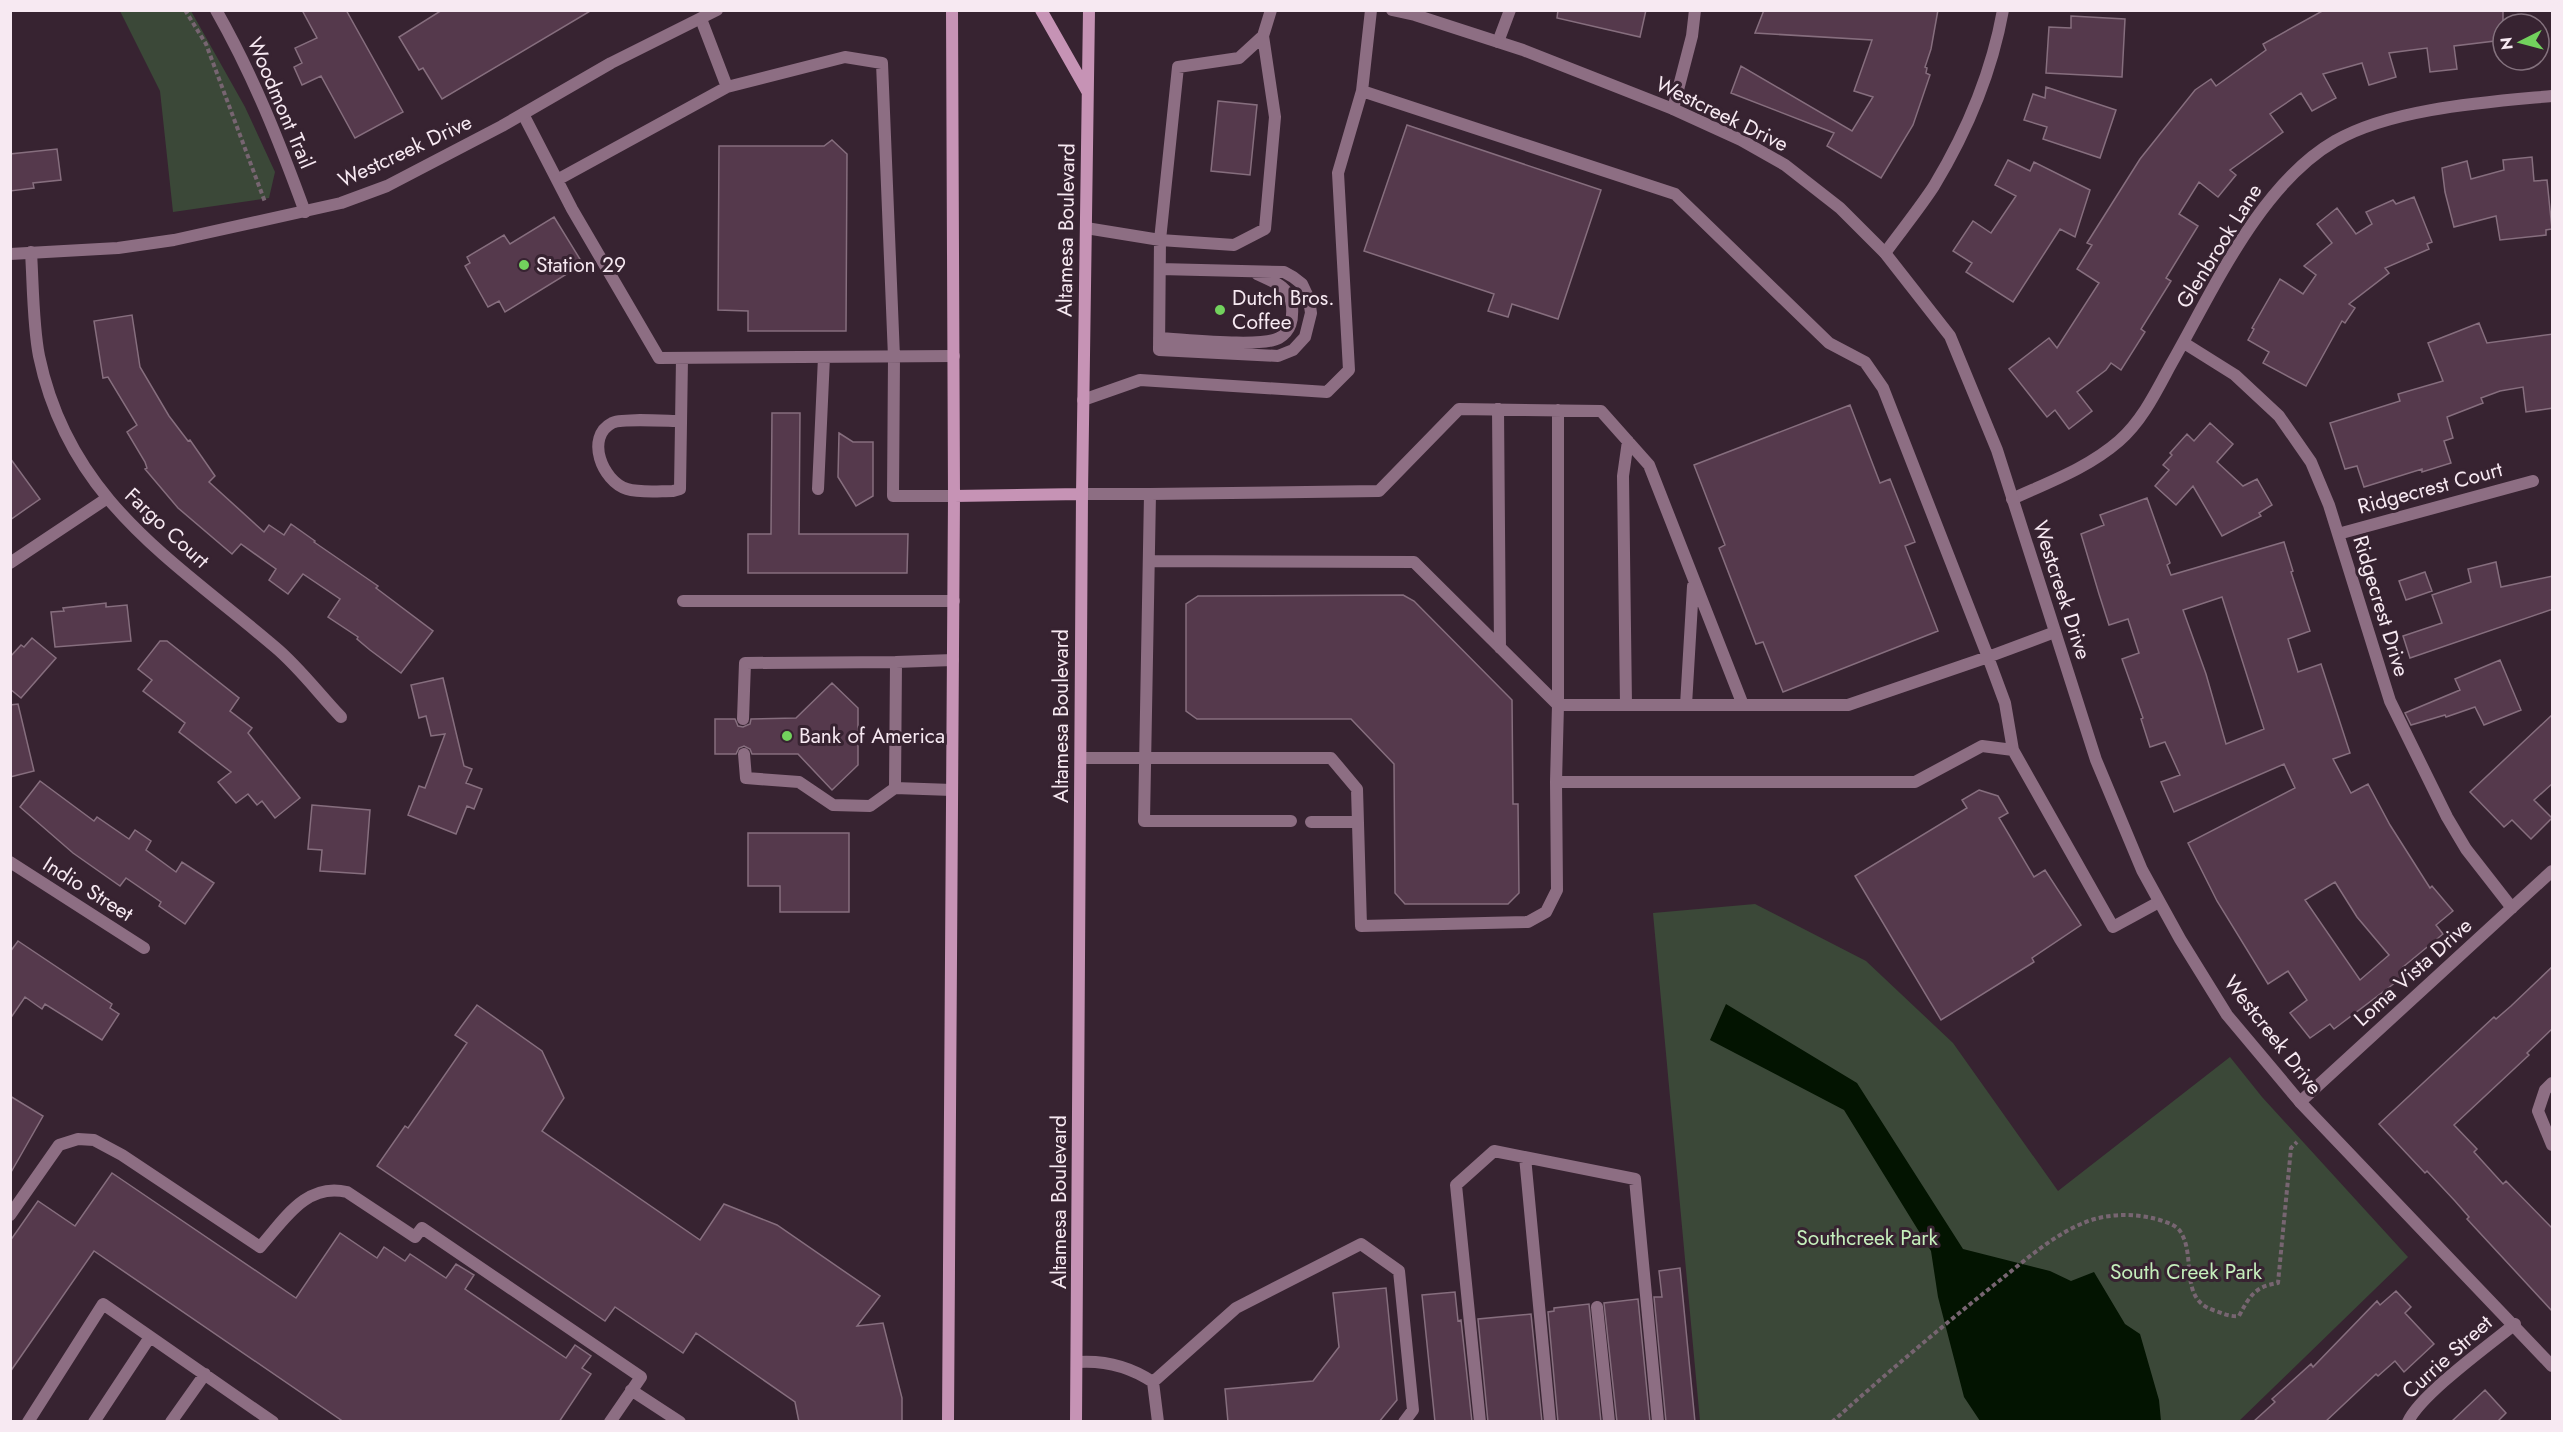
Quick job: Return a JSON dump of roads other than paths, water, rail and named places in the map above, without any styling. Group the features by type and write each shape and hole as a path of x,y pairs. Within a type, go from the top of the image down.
{"main road":[{"path":"948,1422 954,601 952,10"},
{"path":"1041,10 1088,92"},
{"name":"Altamesa Boulevard","path":"1076,1422 1080,1112 1082,494 1089,10"},
{"path":"954,496 1082,494"}],"street":[{"name":"Woodmont Trail","path":"216,10 238,49 282,145 305,212"},
{"name":"Westcreek Drive","path":"10,254 118,249 238,227 341,203 387,186 523,114 611,63 717,10"},
{"path":"1086,228 1161,240 1234,245 1264,229 1275,117 1263,36 1271,10"},
{"path":"1083,400 1140,380 1327,392 1349,370 1338,173 1362,91 1371,10"},
{"name":"Westcreek Drive","path":"1392,10 1498,42 1673,109 1741,140 1785,165 1840,208 1885,253 1950,336 1997,450 2096,760 2142,870 2159,902 2227,1015 2300,1102 2553,1366"},
{"path":"1498,42 1510,10"},
{"path":"1673,109 1692,36 1695,10"},
{"path":"1885,253 1933,187 1954,149 1977,97 1999,33 2003,10"},
{"path":"701,19 727,87"},
{"path":"1159,344 1161,240 1178,67 1239,58 1263,36"},
{"path":"557,180 727,87 845,57 882,63 894,357 893,496 954,496"},
{"path":"1362,91 1675,194 1829,343 1865,362 1883,388 1988,657 2005,704 2013,750 2114,927 2159,902"},
{"name":"Glenbrook Lane","path":"2012,499 2085,466 2120,440 2143,414 2232,258 2277,189 2315,155 2336,140 2366,127 2410,115 2496,101 2553,96"},
{"path":"523,114 557,180 660,358 954,356"},
{"name":"Fargo Court","path":"31,252 39,355 55,411 77,455 106,499 146,541 278,649 341,717"},
{"path":"1159,344 1278,356 1293,350 1305,337 1311,313 1310,299 1302,284 1284,272 1160,269"},
{"path":"1159,344 1259,342 1277,339 1289,330 1293,319 1292,302 1279,283 1251,272"},
{"name":"Ridgecrest Drive","path":"2184,343 2235,375 2279,416 2310,462 2329,505 2390,701 2461,841 2512,908"},
{"path":"818,489 824,357"},
{"path":"681,421 613,422 601,432 597,444 601,460 611,479 627,489 673,491 680,489 682,358"},
{"path":"1082,494 1378,491 1459,409 1601,411 1649,465 1743,705"},
{"path":"1497,409 1500,648"},
{"path":"1081,758 1330,758 1357,789 1361,926 1528,922 1546,912 1557,890 1558,410"},
{"path":"1626,705 1623,477 1628,441"},
{"name":"Ridgecrest Court","path":"2338,534 2533,481"},
{"path":"1150,494 1144,821 1291,821"},
{"path":"10,563 106,499"},
{"path":"1150,561 1414,562 1558,705 1848,705 2055,632"},
{"path":"1686,705 1694,580"},
{"path":"683,601 954,601"},
{"path":"743,719 745,663 953,660"},
{"path":"895,788 896,662"},
{"path":"1556,782 1915,782 1982,746 2013,750"},
{"path":"744,754 746,778 799,782 833,805 870,806 895,788 952,790"},
{"path":"1311,822 1358,822"},
{"name":"Indio Street","path":"10,862 144,948"},
{"name":"Loma Vista Drive","path":"2300,1102 2553,872"},
{"path":"2553,1083 2545,1090 2538,1111 2553,1145"},
{"path":"10,1215 59,1145 78,1140 94,1140 122,1155 260,1247 302,1199 335,1189 347,1192 415,1237 422,1228 640,1377 610,1422"},
{"path":"1480,1422 1456,1185 1494,1151 1635,1179 1658,1422"},
{"path":"1525,1157 1550,1422"},
{"path":"1153,1382 1236,1308 1362,1244 1399,1271 1413,1410 1404,1422"},
{"path":"28,1422 103,1304 273,1422"},
{"path":"1597,1307 1609,1422"},
{"name":"Currie Street","path":"2408,1422 2412,1414 2432,1393 2515,1324"},
{"path":"94,1422 150,1337"},
{"path":"1077,1362 1101,1360 1137,1371 1153,1382 1158,1422"},
{"path":"171,1422 205,1374"},
{"path":"631,1390 680,1422"}],"place":[{"name":"Station 29","path":"524,265"},
{"name":"Dutch Bros. Coffee","path":"1220,310"},
{"name":"Bank of America","path":"787,736"}],"park label":[{"name":"Southcreek Park","path":"1867,1238"},
{"name":"South Creek Park","path":"2186,1272"}]}
